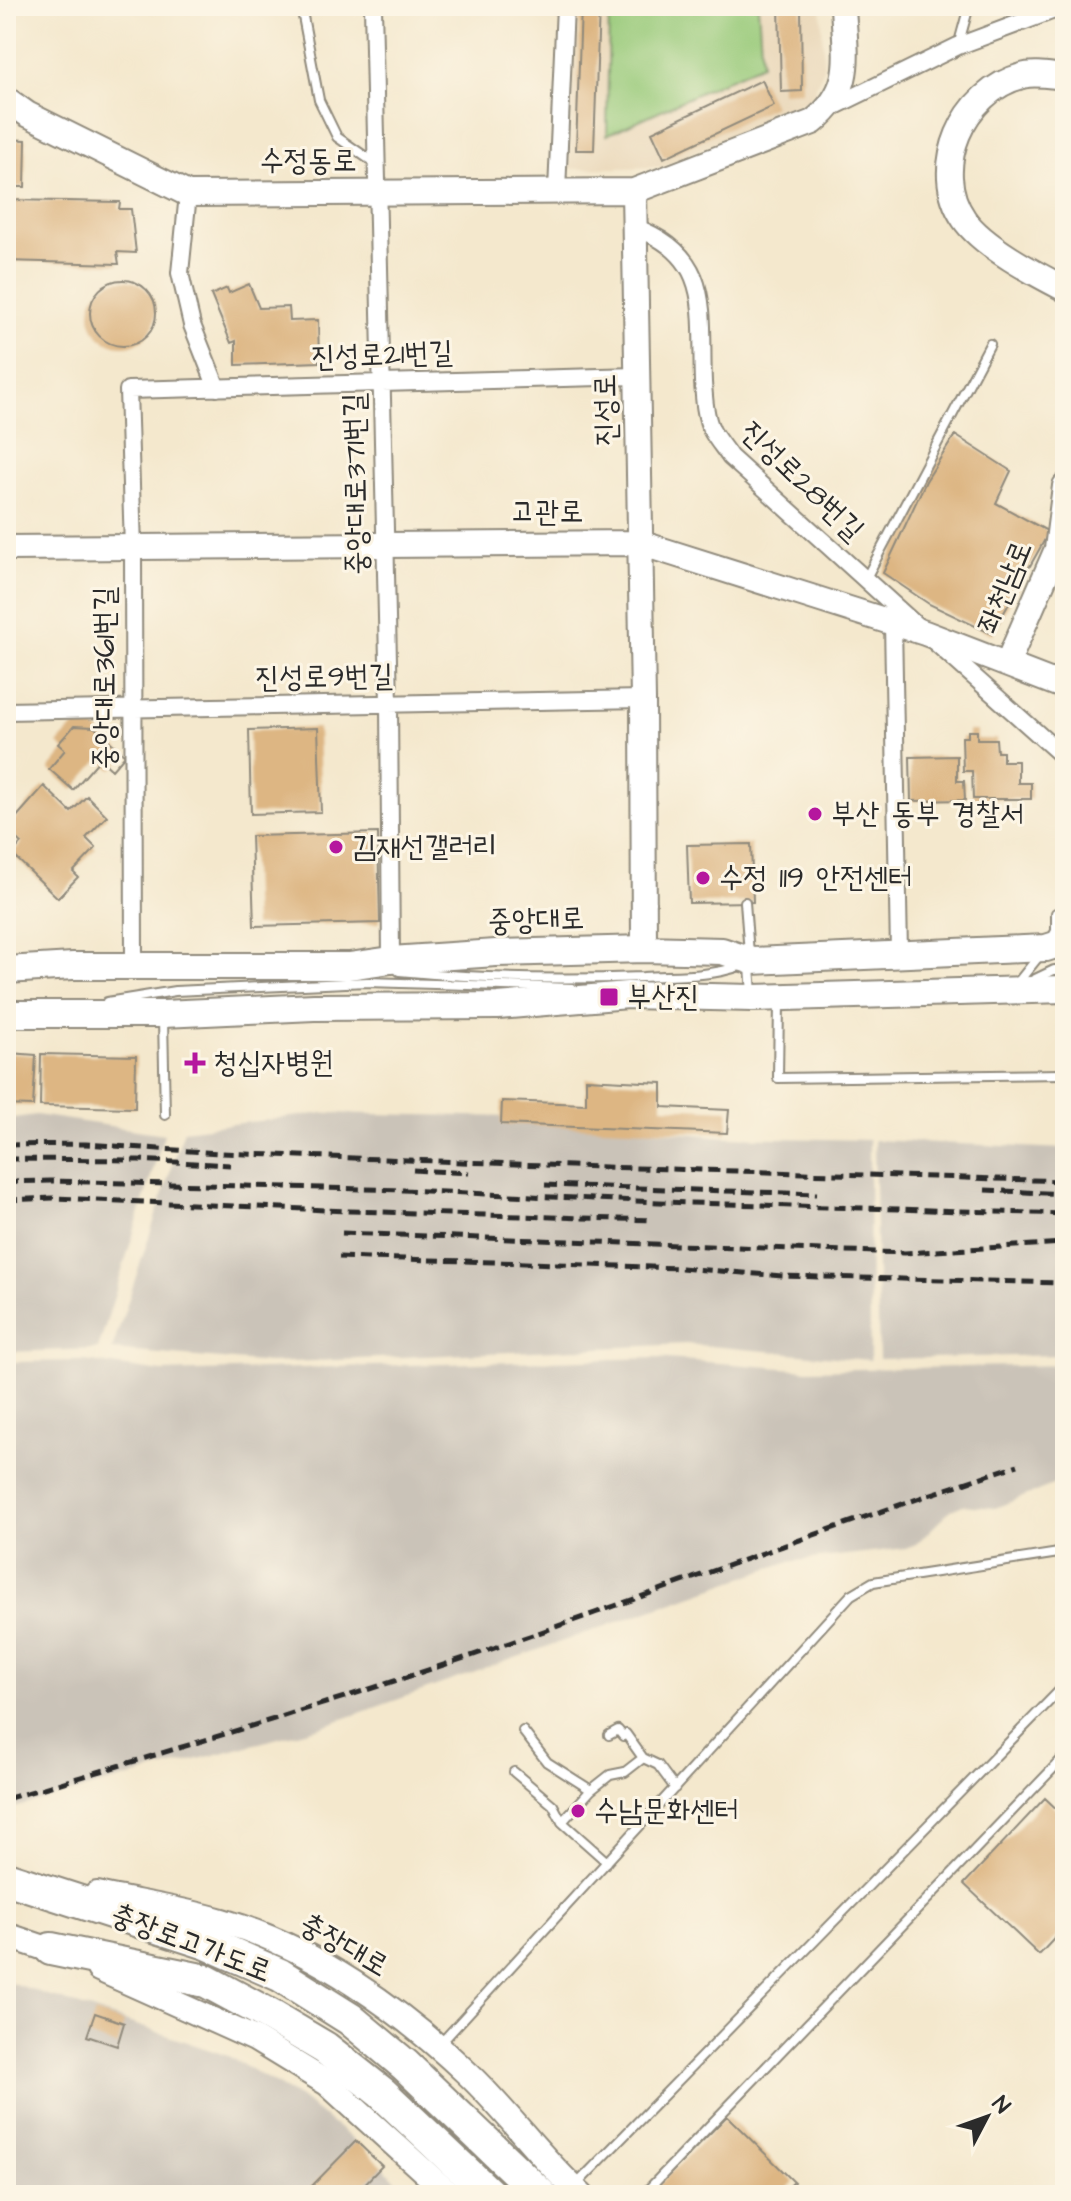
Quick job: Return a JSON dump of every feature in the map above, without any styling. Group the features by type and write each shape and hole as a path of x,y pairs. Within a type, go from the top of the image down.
{"highway":[{"name":"충장로고가도로","path":"6,1876 207,1943 280,1975 337,2034 397,2085 514,2195"},
{"name":"충장로고가도로","path":"51,1949 206,1981 405,2065 541,2195"},
{"name":"충장로고가도로","path":"337,2034 382,2093 490,2195"}],"main road":[{"path":"634,191 813,122 831,108 846,77 843,6"},
{"path":"1065,77 1024,75 993,89 968,115 954,142 948,171 952,199 965,223 1000,251 1065,289"},
{"name":"수정동로","path":"6,99 27,114 188,194 634,191"},
{"name":"진성로","path":"634,191 644,949"},
{"name":"좌천남로","path":"1007,664 1057,549 1065,486"},
{"name":"고관로","path":"6,548 640,543 925,633 1065,687"},
{"name":"중앙대로","path":"6,970 134,966 349,966 496,953 644,949 722,951 752,961 1056,948"},
{"path":"6,1014 163,1014 314,1007 498,1006 628,995 752,998 1065,989"},
{"name":"충장대로","path":"6,1876 223,1921 284,1946 345,1977 406,2020 469,2075 577,2192"},
{"path":"6,1935 51,1949 255,2039 327,2083 450,2195"}],"street":[{"name":"중앙대로371번길","path":"373,6 386,545 391,960"},
{"path":"557,191 565,6"},
{"path":"1016,25 1020,6"},
{"path":"831,108 958,46 1065,6"},
{"path":"188,194 180,273 192,325 217,388"},
{"name":"진성로28번길","path":"634,227 655,234 672,245 690,264 698,289 704,401 712,430 730,457 1065,758"},
{"name":"진성로21번길","path":"128,390 637,376"},
{"name":"중앙대로361번길","path":"128,390 133,548 134,966"},
{"path":"893,623 899,953"},
{"name":"진성로9번길","path":"6,711 643,699"}],"lane":[{"path":"301,6 319,100 337,137 376,164"},
{"path":"958,46 969,6"},
{"path":"865,580 990,344"},
{"path":"745,902 752,961 752,998"},
{"path":"1012,989 1056,948 1056,913"},
{"path":"349,966 495,979 586,978 719,973 752,961"},
{"path":"1012,989 1054,970 1065,970"},
{"path":"35,1014 175,991 367,982 563,987 628,995"},
{"path":"779,997 778,1078 1065,1074"},
{"path":"163,1014 165,1115"},
{"path":"437,2048 851,1595 873,1582 1065,1552"},
{"path":"577,2192 1065,1685"},
{"path":"609,1735 618,1730 623,1736 626,1734 643,1758 658,1765 675,1788"},
{"path":"523,1731 547,1762 591,1790"},
{"path":"643,2195 1065,1756"},
{"path":"562,1822 591,1790 610,1775 625,1772 643,1758"},
{"path":"514,1772 553,1805 562,1822 607,1862"}],"shaded area":[{"path":"575,6 821,6 824,68 812,97 662,167 569,169"},
{"path":"324,1113 513,1117 728,1137 869,1140 870,1360 686,1344 270,1363 112,1350 184,1130"},
{"path":"36,1115 164,1134 98,1349 6,1352 6,1119"},
{"path":"874,1140 1065,1149 1065,1355 879,1359"},
{"path":"655,1358 808,1370 1065,1365 1065,1480 995,1508 963,1505 951,1510 916,1544 906,1548 787,1562 320,1727 6,1810 6,1362 84,1361 162,1372"},
{"path":"6,1981 228,2056 300,2098 351,2138 413,2195 6,2195"}],"green space":[{"path":"609,6 758,6 762,64 607,135"}],"building":[{"path":"581,6 599,6 594,150 576,150"},
{"path":"779,6 801,6 802,91 781,92"},
{"path":"762,80 774,106 664,158 652,132"},
{"path":"6,139 26,140 25,187 6,187"},
{"path":"6,200 120,202 119,209 131,209 136,253 117,252 119,264 6,261"},
{"path":"116,280 130,280 142,285 151,294 156,313 154,326 147,337 130,346 116,346 104,341 95,332 90,320 90,306 95,294 104,285"},
{"path":"249,284 259,308 289,307 290,321 318,320 319,362 236,365 236,341 231,343 211,295 227,288 229,293"},
{"path":"955,435 1011,471 996,503 1049,532 992,634 929,604 883,573 926,481"},
{"path":"74,726 94,727 125,755 112,770 100,759 73,790 49,769 65,750 58,744"},
{"path":"318,728 321,812 251,814 249,730"},
{"path":"968,731 977,731 977,739 996,739 997,752 1003,752 1003,761 1018,761 1018,783 1031,783 1031,799 973,799 972,771 963,771 962,737 968,737"},
{"path":"957,756 957,781 964,781 965,800 911,801 910,757"},
{"path":"44,786 71,812 87,796 107,816 86,838 96,848 73,872 78,877 58,898 12,854 21,843 6,829"},
{"path":"378,833 380,923 254,926 251,836"},
{"path":"751,844 753,902 689,903 687,845"},
{"path":"9,1053 36,1055 33,1106 6,1105"},
{"path":"41,1054 136,1056 135,1108 40,1106"},
{"path":"586,1079 662,1083 662,1107 729,1110 727,1133 501,1124 502,1101 586,1104"},
{"path":"1045,1798 1065,1817 1065,1927 1039,1955 964,1884"},
{"path":"95,2013 124,2023 117,2046 87,2036"},
{"path":"727,2116 794,2182 780,2195 667,2195 658,2186"},
{"path":"356,2141 382,2166 354,2195 303,2195"}],"railway":[{"path":"6,1145 85,1144 219,1153 1065,1181"},
{"path":"6,1159 138,1160 230,1165"},
{"path":"413,1170 469,1173"},
{"path":"6,1182 403,1190 659,1202 1065,1214"},
{"path":"545,1185 817,1194"},
{"path":"985,1190 1065,1194"},
{"path":"6,1200 53,1198 653,1220"},
{"path":"342,1233 905,1253 1065,1243"},
{"path":"339,1257 681,1268 782,1276 1065,1283"},
{"path":"6,1799 472,1656 1018,1465"}],"place":[{"name":"부산 동부 경찰서","path":"815,814"},
{"name":"김재선갤러리","path":"336,847"},
{"name":"수정 119 안전센터","path":"703,878"},
{"name":"부산진","path":"609,997"},
{"name":"청십자병원","path":"195,1063"},
{"name":"수남문화센터","path":"578,1811"}]}
